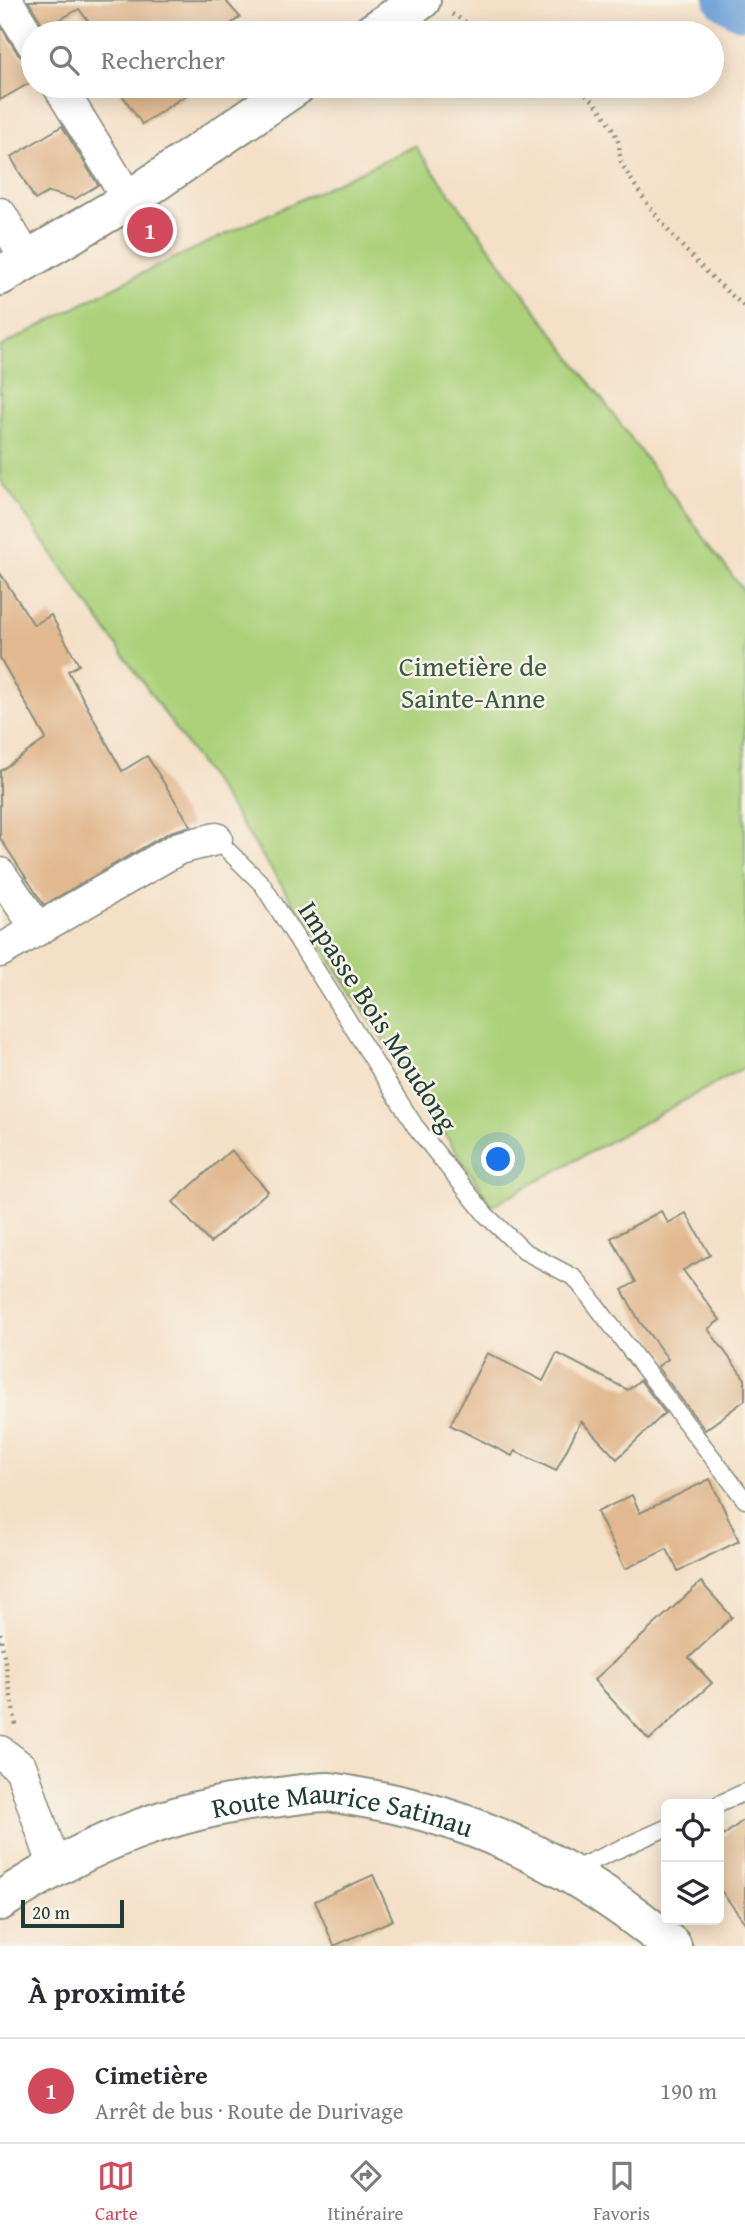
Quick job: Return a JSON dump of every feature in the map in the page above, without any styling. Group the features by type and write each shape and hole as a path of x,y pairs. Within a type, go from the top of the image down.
{"main road":[{"path":"390,21 421,0"},
{"path":"14,269 129,200 278,98"},
{"name":"Route Maurice Satinau","path":"0,1901 54,1866 106,1840 227,1802 328,1792 397,1804 433,1814 516,1845 568,1872 629,1909 672,1946"}],"street":[{"path":"6,0 21,24"},
{"path":"66,98 129,200"},
{"path":"0,214 14,269"},
{"path":"0,951 180,848 216,839"},
{"path":"0,874 38,929"},
{"path":"10,1760 54,1866"}],"lane":[{"name":"Impasse Bois Moudong","path":"216,839 262,884 415,1126 478,1206 524,1251 575,1278 745,1500"},
{"path":"724,1802 745,1792"},
{"path":"568,1872 661,1830"}],"path":[{"path":"587,98 602,113 618,143 620,162 653,212 701,270 745,307"},
{"path":"0,1633 10,1760"}],"green space":[{"name":"Cimetière de Sainte-Anne","path":"415,146 745,593 745,1067 492,1206 231,808 0,479 0,347 134,277"}],"building":[{"path":"225,0 240,17 235,21 88,21 79,9 58,21 41,21 28,1"},
{"path":"0,25 21,57 21,88 0,100"},
{"path":"124,98 182,98 142,124"},
{"path":"62,126 98,185 75,199 49,192 35,200 11,157"},
{"path":"0,573 34,625 51,615 79,665 68,671 122,771 147,756 191,826 170,832 44,905 0,838 0,771 46,739 0,658"},
{"path":"231,1150 268,1191 210,1243 173,1202"},
{"path":"661,1211 668,1223 686,1213 710,1255 683,1270 720,1320 708,1329 745,1379 745,1400 705,1430 657,1367 668,1359 640,1322 622,1290 636,1282 611,1238"},
{"path":"487,1353 543,1381 557,1353 628,1390 640,1380 665,1413 617,1459 581,1421 556,1471 515,1451 512,1456 450,1425"},
{"path":"710,1479 739,1541 678,1571 667,1549 625,1569 597,1512 632,1495 640,1513"},
{"path":"701,1582 732,1617 689,1658 712,1683 649,1740 594,1680"},
{"path":"745,1819 745,1923 724,1895 724,1835"},
{"path":"373,1875 393,1920 334,1946 315,1901"}],"waterway":[{"path":"723,0 740,11"}],"place":[{"name":"Cimetière","path":"150,230"}]}
